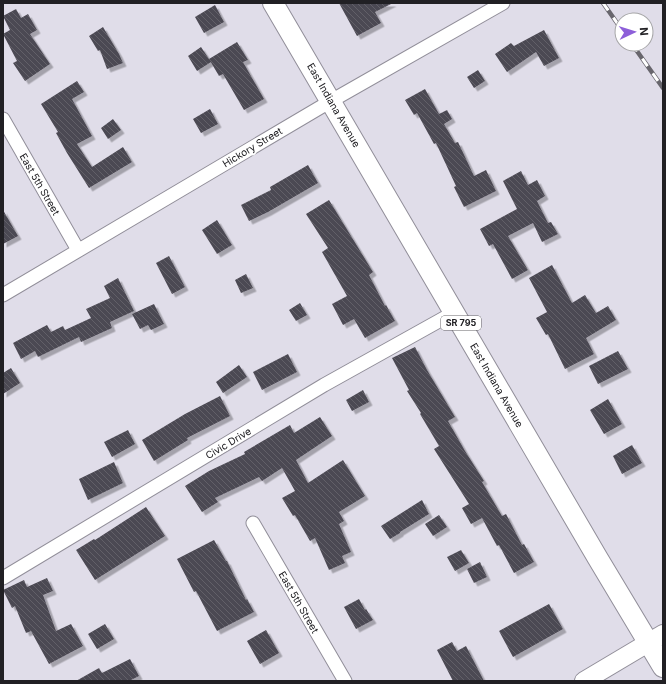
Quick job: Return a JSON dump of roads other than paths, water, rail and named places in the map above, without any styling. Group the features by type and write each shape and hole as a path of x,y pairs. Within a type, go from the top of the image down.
{"main road":[{"name":"East Indiana Avenue","path":"273,3 594,551 656,638"},
{"name":"SR 795","path":"656,638 663,667"}],"street":[{"name":"Hickory Street","path":"3,295 331,101 503,3"},
{"name":"East 5th Street","path":"3,119 78,250"},
{"name":"Civic Drive","path":"3,578 324,385 455,312"},
{"name":"East 5th Street","path":"253,523 345,681"},
{"path":"584,681 656,638"}],"railway":[{"path":"603,3 614,19"},
{"path":"638,52 663,88"}]}
